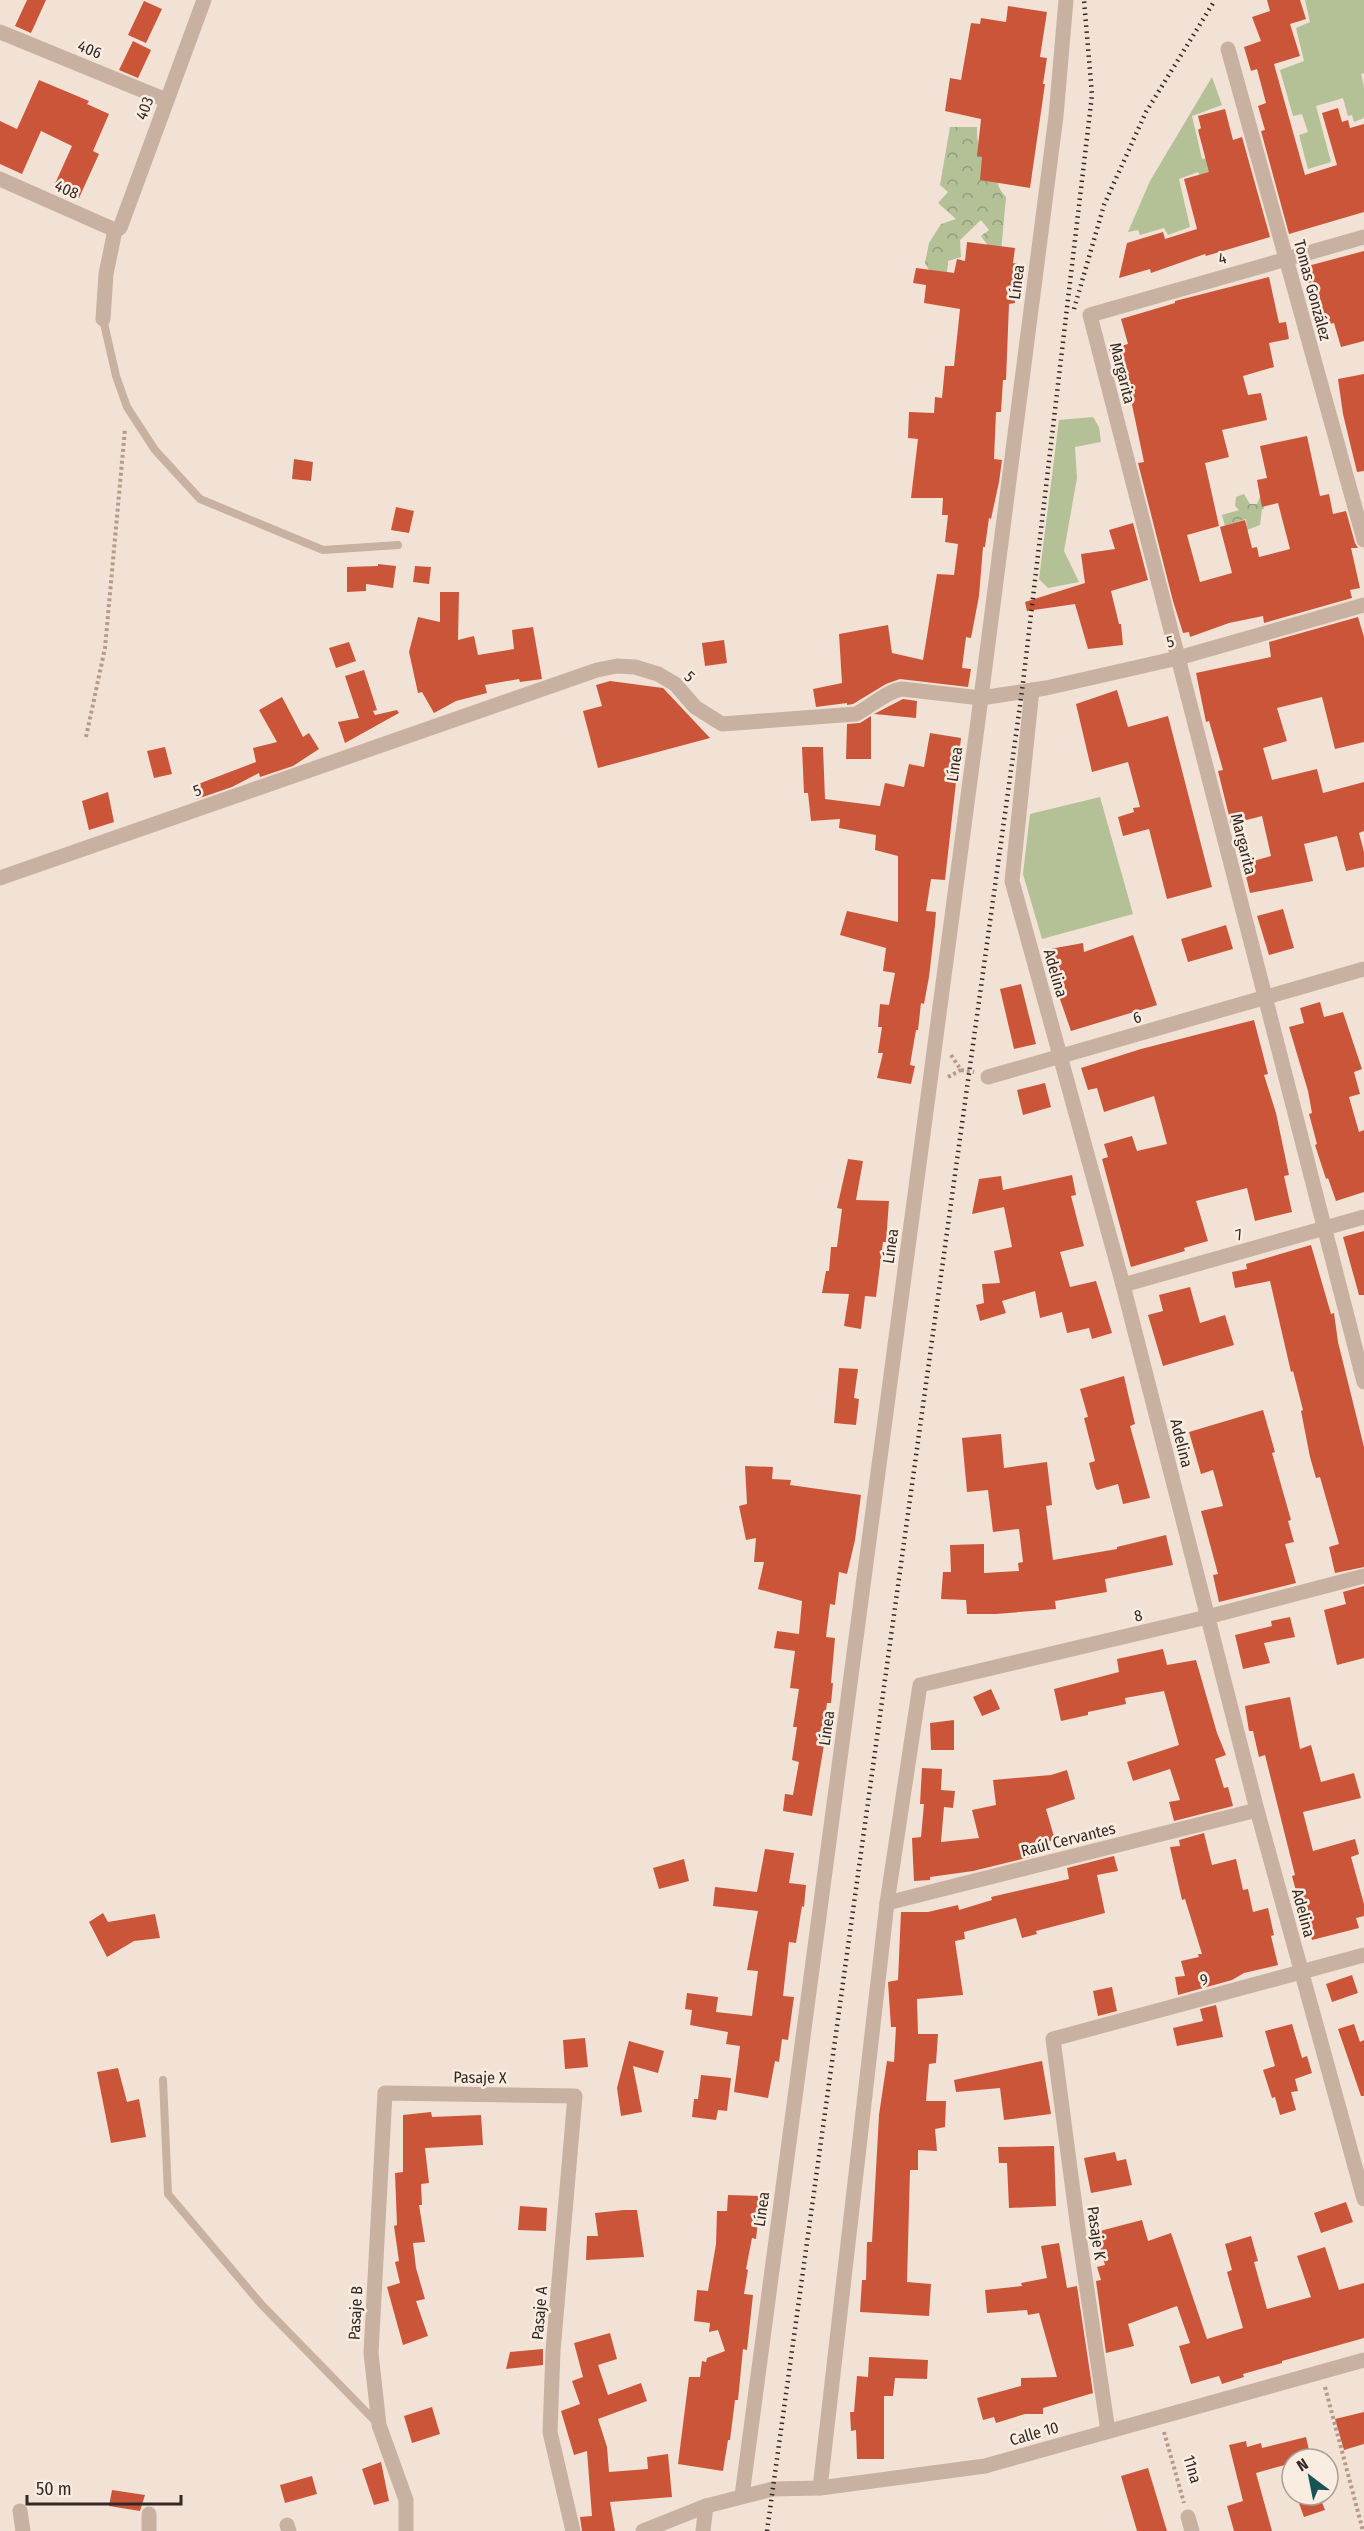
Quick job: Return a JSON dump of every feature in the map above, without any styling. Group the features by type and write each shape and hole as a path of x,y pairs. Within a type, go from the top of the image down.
{"street":[{"name":"403","path":"102,320 106,274 118,229 204,0"},
{"name":"Línea","path":"741,2496 981,698 1056,116 1066,0"},
{"name":"406","path":"0,32 166,100"},
{"name":"Tomas González","path":"1228,49 1364,540"},
{"name":"408","path":"0,179 118,229"},
{"name":"4","path":"1090,315 1364,237"},
{"name":"Margarita","path":"1090,315 1364,1382"},
{"name":"5","path":"0,878 597,670 617,666 635,667 658,674 675,684 695,707 722,724 856,714 893,690 902,689 981,698 1032,690 1178,658 1364,605"},
{"name":"Adelina","path":"1032,690 1012,881 1123,1285 1257,1810 1364,2199"},
{"name":"6","path":"988,1077 1061,1058 1364,969"},
{"name":"7","path":"1123,1285 1364,1217"},
{"name":"8","path":"887,1904 920,1685 1207,1617 1364,1575"},
{"name":"Raúl Cervantes","path":"887,1904 1257,1810"},
{"path":"820,2488 887,1904"},
{"name":"9","path":"1053,2039 1364,1954"},
{"name":"Pasaje K","path":"1053,2039 1108,2431"},
{"name":"Pasaje B","path":"385,2093 371,2353 379,2425 406,2500 406,2531"},
{"name":"Pasaje X","path":"385,2093 575,2096"},
{"name":"Pasaje A","path":"573,2531 550,2432 554,2351 575,2096"},
{"name":"Calle 10","path":"643,2531 706,2506 774,2489 820,2488 985,2466 1364,2360"},
{"path":"703,2531 706,2506"},
{"path":"20,2511 23,2531"},
{"path":"149,2514 149,2531"}],"lane":[{"path":"102,320 127,407 155,450 200,499 323,550 398,545"},
{"path":"163,2080 168,2194 261,2304 379,2425"}],"path":[{"path":"86,737 105,648 127,407"},
{"path":"937,1034 961,1070 988,1077"},
{"path":"1321,2372 1363,2531"},
{"name":"11na","path":"1160,2417 1190,2524"}],"green space":[{"path":"1305,0 1364,0 1364,73 1361,74 1364,86 1364,118 1354,122 1352,115 1348,116 1343,98 1316,106 1331,162 1308,169 1299,135 1308,132 1302,114 1293,116 1280,70 1304,61 1296,28 1310,22"},
{"path":"1212,77 1222,105 1192,116 1202,159 1233,152 1237,171 1201,177 1198,172 1179,179 1190,227 1168,235 1164,228 1140,235 1138,230 1128,232 1150,181"},
{"path":"950,127 977,127 980,147 992,164 1000,189 1006,197 1001,252 991,250 981,236 989,230 981,220 960,240 961,257 948,261 947,272 983,277 940,288 925,263 929,243 941,224 956,219 938,203 948,192 940,185"},
{"path":"1093,417 1099,427 1101,442 1075,447 1077,478 1064,551 1079,582 1048,588 1039,579 1059,420"},
{"path":"1244,494 1250,504 1257,504 1261,495 1264,509 1262,509 1260,525 1247,530 1246,519 1225,526 1222,515 1239,510 1235,506 1236,497"},
{"path":"1100,797 1133,914 1042,939 1023,874 1030,814"}],"building":[{"path":"27,0 46,0 31,33 15,26"},
{"path":"1267,0 1300,0 1306,19 1290,24 1300,56 1274,64 1305,175 1337,165 1322,113 1338,108 1342,122 1348,120 1350,128 1364,124 1364,212 1289,234 1261,131 1265,130 1258,106 1266,103 1257,69 1251,71 1244,47 1261,41 1252,17 1270,11"},
{"path":"144,1 162,9 146,43 128,35"},
{"path":"1008,6 1047,12 1040,57 1047,58 1043,84 1045,84 1030,188 980,180 982,157 977,156 981,119 945,111 950,78 961,80 971,23 980,24 981,18 1006,22"},
{"path":"133,41 151,50 138,78 119,70"},
{"path":"39,80 89,101 87,104 109,114 93,151 99,154 79,198 54,186 72,146 41,131 22,174 0,164 0,121 17,129"},
{"path":"1225,109 1233,140 1242,137 1270,237 1206,256 1205,254 1151,273 1150,269 1119,278 1127,243 1163,232 1165,239 1197,229 1184,179 1209,172 1198,130 1201,128 1198,116"},
{"path":"967,242 1015,248 1013,263 1022,265 1019,280 1014,279 1015,303 1009,304 1006,380 1003,380 1001,412 996,412 994,459 1002,460 999,482 991,519 989,518 985,547 983,547 979,596 971,638 966,637 962,668 971,669 968,687 900,679 886,684 853,704 816,707 813,689 842,683 839,634 888,625 892,653 923,660 937,574 954,575 958,544 945,542 948,515 942,515 943,498 911,498 918,439 908,438 909,412 934,413 935,397 942,398 945,366 954,366 960,309 924,303 926,285 913,283 916,268 954,273 957,259 965,261"},
{"path":"1364,251 1364,341 1341,347 1334,323 1325,325 1320,305 1315,306 1304,267"},
{"path":"1269,277 1279,323 1286,322 1289,339 1269,343 1274,367 1243,376 1248,395 1261,393 1267,420 1222,430 1229,457 1205,463 1219,526 1187,535 1200,582 1232,573 1220,527 1245,520 1252,548 1257,547 1259,557 1290,549 1278,503 1262,507 1257,480 1267,478 1260,446 1307,436 1320,496 1329,494 1333,514 1346,511 1358,548 1351,548 1360,588 1350,590 1352,598 1264,623 1263,616 1229,623 1190,637 1189,632 1183,633 1173,601 1138,463 1144,462 1130,395 1125,397 1109,349 1128,344 1121,319 1175,303 1175,301"},
{"path":"1364,374 1364,471 1357,472 1343,414 1338,379"},
{"path":"294,459 313,462 311,481 292,479"},
{"path":"396,507 414,511 409,533 391,530"},
{"path":"1133,523 1148,580 1111,591 1119,624 1121,624 1123,645 1088,649 1075,604 1027,611 1025,602 1085,583 1081,554 1115,549 1109,530"},
{"path":"378,564 396,566 393,588 366,584 366,591 347,592 347,567 378,566"},
{"path":"415,566 431,567 429,584 413,582"},
{"path":"440,592 459,592 458,640 474,636 478,655 514,649 512,630 533,627 542,679 520,682 519,679 485,685 487,693 456,701 434,713 422,692 418,693 409,652 418,617 440,622"},
{"path":"1358,617 1364,637 1364,742 1335,749 1322,697 1277,708 1287,741 1263,748 1272,780 1317,769 1323,793 1364,782 1364,831 1359,833 1364,852 1364,867 1346,871 1337,836 1304,844 1313,881 1250,893 1243,864 1271,856 1262,816 1231,824 1218,771 1223,770 1209,721 1206,722 1196,673 1271,657 1269,642"},
{"path":"724,640 727,663 705,666 702,643"},
{"path":"349,642 356,661 336,668 329,648"},
{"path":"364,670 377,710 373,711 375,715 397,710 399,713 345,743 338,722 359,718 345,676"},
{"path":"610,681 663,688 710,738 598,768 583,711 602,706 596,685"},
{"path":"1117,690 1128,727 1168,716 1212,887 1167,899 1149,829 1123,836 1118,817 1134,812 1133,808 1140,807 1128,762 1092,772 1076,704"},
{"path":"282,697 303,737 309,733 319,749 293,766 260,777 259,773 232,787 197,799 193,786 256,762 253,748 277,742 259,710"},
{"path":"903,699 917,701 916,718 874,714"},
{"path":"871,716 871,759 846,759 847,724 860,723"},
{"path":"930,733 961,738 945,880 931,879 926,911 936,912 935,925 929,977 924,1004 921,1003 910,1065 915,1066 911,1084 877,1078 883,1053 878,1053 882,1027 878,1027 880,1004 889,1005 895,973 883,971 886,948 840,935 847,911 898,922 898,856 875,850 876,835 839,828 840,819 811,821 808,793 804,793 802,747 823,747 825,799 880,806 885,783 904,787 909,764 924,767"},
{"path":"165,747 172,774 154,778 147,751"},
{"path":"108,792 114,822 89,830 82,801"},
{"path":"1283,909 1294,948 1269,955 1257,916"},
{"path":"1226,925 1233,949 1188,962 1181,939"},
{"path":"1133,935 1157,1005 1071,1031 1053,979 1057,977 1050,949 1083,943 1084,952"},
{"path":"1021,984 1036,1044 1014,1049 1000,989"},
{"path":"1320,1002 1324,1017 1343,1012 1362,1069 1354,1072 1360,1094 1349,1097 1359,1132 1364,1130 1364,1192 1336,1201 1315,1145 1317,1144 1309,1114 1312,1113 1308,1091 1289,1027 1304,1023 1300,1008"},
{"path":"1254,1020 1268,1074 1264,1075 1276,1113 1289,1175 1284,1176 1292,1212 1255,1221 1247,1188 1196,1201 1208,1241 1184,1248 1185,1251 1131,1267 1102,1159 1108,1157 1104,1144 1132,1136 1137,1151 1167,1144 1154,1096 1104,1112 1097,1088 1088,1090 1081,1068 1141,1049"},
{"path":"1045,1083 1051,1107 1023,1115 1017,1090"},
{"path":"848,1159 863,1161 856,1200 889,1201 886,1242 883,1242 876,1297 865,1296 861,1329 844,1326 849,1294 822,1293 826,1271 829,1271 831,1247 837,1247 842,1209 837,1208"},
{"path":"1072,1175 1076,1195 1071,1196 1084,1246 1060,1252 1070,1287 1096,1281 1112,1333 1092,1339 1089,1328 1067,1333 1062,1312 1040,1318 1035,1291 1002,1301 1006,1313 980,1321 976,1305 984,1303 982,1284 1000,1283 994,1251 1012,1247 1004,1207 972,1214 979,1179 1001,1176 1003,1190"},
{"path":"1364,1231 1364,1295 1359,1295 1343,1237"},
{"path":"1311,1245 1331,1314 1334,1313 1338,1342 1364,1447 1364,1567 1335,1573 1329,1547 1339,1544 1320,1477 1316,1478 1310,1457 1301,1411 1303,1410 1293,1371 1291,1372 1270,1281 1235,1288 1232,1272 1247,1269 1246,1264"},
{"path":"1190,1287 1200,1323 1225,1315 1234,1345 1163,1366 1148,1315 1163,1311 1159,1295"},
{"path":"839,1368 858,1369 854,1398 859,1399 856,1425 834,1423"},
{"path":"1124,1376 1135,1424 1130,1426 1150,1498 1123,1504 1118,1484 1097,1490 1095,1487 1089,1463 1095,1461 1084,1418 1088,1417 1080,1389"},
{"path":"1263,1410 1275,1452 1272,1453 1291,1520 1288,1521 1294,1542 1285,1544 1296,1583 1219,1602 1213,1575 1218,1574 1201,1511 1223,1506 1213,1470 1201,1474 1189,1432"},
{"path":"1001,1434 1004,1468 1047,1462 1052,1505 1046,1506 1053,1560 1117,1549 1117,1547 1166,1535 1173,1565 1105,1579 1107,1592 1055,1601 1056,1609 967,1614 966,1600 941,1599 943,1572 951,1572 950,1545 984,1544 984,1573 1019,1571 1018,1563 1023,1562 1019,1529 993,1532 988,1490 967,1492 962,1438"},
{"path":"745,1466 773,1467 772,1479 791,1480 790,1485 861,1495 855,1540 847,1574 839,1572 835,1605 830,1604 826,1637 835,1638 831,1683 833,1683 831,1703 827,1703 822,1739 825,1739 812,1816 783,1811 785,1794 793,1795 799,1762 792,1760 797,1727 793,1727 799,1689 790,1688 795,1651 774,1648 777,1631 799,1634 802,1601 758,1589 764,1562 754,1562 756,1538 746,1540 739,1506 747,1504"},
{"path":"1364,1586 1364,1658 1337,1665 1324,1610 1346,1604 1343,1592"},
{"path":"1290,1617 1295,1637 1264,1643 1270,1663 1243,1669 1235,1635 1272,1626 1271,1621"},
{"path":"1163,1649 1167,1665 1196,1660 1217,1733 1226,1755 1215,1759 1224,1788 1228,1787 1233,1806 1174,1821 1169,1802 1180,1800 1170,1769 1133,1781 1127,1762 1179,1745 1164,1691 1125,1698 1126,1704 1088,1712 1088,1715 1061,1721 1054,1689 1119,1672 1117,1659"},
{"path":"991,1689 1000,1709 982,1716 973,1697"},
{"path":"1290,1697 1300,1749 1311,1745 1321,1782 1354,1773 1361,1798 1303,1812 1313,1851 1355,1839 1359,1854 1351,1857 1364,1904 1364,1916 1356,1918 1359,1928 1312,1940 1303,1905 1300,1906 1292,1876 1295,1875 1265,1755 1259,1757 1253,1731 1249,1731 1245,1706"},
{"path":"954,1720 954,1750 931,1750 930,1723"},
{"path":"922,1768 942,1769 941,1790 955,1791 953,1808 944,1807 941,1842 979,1838 972,1810 996,1805 993,1780 1051,1775 1067,1770 1075,1799 1046,1809 1055,1840 1032,1845 1034,1856 973,1871 930,1877 930,1880 914,1881 912,1838 921,1837 924,1804 920,1804"},
{"path":"1204,1833 1212,1865 1236,1859 1243,1890 1248,1889 1253,1912 1268,1908 1274,1935 1271,1936 1278,1965 1244,1973 1232,1980 1178,1995 1175,1977 1185,1976 1181,1961 1199,1957 1198,1954 1202,1954 1185,1899 1182,1900 1170,1847 1180,1846 1179,1840"},
{"path":"765,1849 794,1853 789,1883 806,1885 796,1943 789,1942 783,1996 794,1997 788,2040 782,2039 779,2062 775,2061 768,2098 734,2092 740,2046 726,2044 728,2032 690,2025 692,2010 685,2009 687,1993 718,1997 716,2012 752,2016 758,1971 747,1970 758,1911 713,1906 715,1887 757,1892"},
{"path":"1114,1856 1118,1871 1097,1875 1105,1913 1036,1931 1037,1934 1022,1938 1016,1918 964,1932 965,1939 955,1941 963,1995 917,1999 918,2034 938,2034 936,2063 929,2064 926,2101 946,2101 945,2127 935,2129 937,2151 918,2150 918,2170 910,2170 907,2282 931,2284 929,2316 860,2312 862,2280 866,2280 867,2242 872,2242 879,2115 887,2061 894,2062 896,2027 891,2027 888,1982 898,1980 901,1912 928,1912 958,1905 959,1910 992,1900 991,1897 1069,1879 1067,1868"},
{"path":"684,1859 689,1881 659,1889 653,1868"},
{"path":"103,1913 108,1922 155,1914 160,1938 134,1941 107,1957 89,1922"},
{"path":"1352,1975 1358,1993 1332,2002 1326,1984"},
{"path":"1112,1987 1117,2011 1098,2016 1093,1991"},
{"path":"1216,2005 1223,2037 1177,2046 1173,2028 1203,2021 1200,2009"},
{"path":"1292,2024 1302,2058 1307,2056 1312,2073 1295,2079 1298,2091 1291,2092 1296,2110 1280,2115 1263,2070 1275,2066 1265,2031"},
{"path":"1354,2024 1360,2042 1364,2040 1364,2096 1361,2096 1338,2029"},
{"path":"585,2038 588,2067 565,2069 563,2040"},
{"path":"629,2041 664,2051 658,2073 633,2066 642,2112 621,2116 617,2088"},
{"path":"1042,2061 1051,2114 1004,2120 1000,2088 956,2092 954,2080"},
{"path":"118,2068 127,2102 139,2099 146,2137 111,2143 97,2072"},
{"path":"701,2075 731,2078 727,2111 718,2110 716,2120 692,2117 694,2099 698,2099"},
{"path":"431,2112 432,2117 481,2115 483,2145 425,2148 429,2183 421,2184 422,2205 419,2205 425,2242 413,2243 416,2268 425,2299 416,2301 428,2336 403,2345 387,2287 400,2283 395,2262 399,2261 394,2226 397,2225 395,2173 403,2172 403,2115"},
{"path":"1054,2146 1056,2206 1009,2208 1007,2163 999,2163 998,2147"},
{"path":"1115,2152 1117,2161 1126,2159 1132,2185 1091,2193 1084,2158"},
{"path":"728,2195 761,2196 756,2239 752,2238 746,2269 748,2270 744,2294 753,2295 747,2350 743,2349 738,2400 735,2400 723,2471 678,2464 689,2377 700,2377 702,2361 706,2362 707,2358 725,2351 718,2330 709,2332 710,2323 694,2321 697,2290 708,2291 716,2244 717,2211 727,2211"},
{"path":"1346,2202 1353,2222 1321,2233 1314,2213"},
{"path":"520,2206 547,2208 546,2231 518,2230"},
{"path":"637,2210 644,2257 586,2260 587,2236 598,2236 595,2213"},
{"path":"1142,2220 1148,2241 1171,2233 1207,2339 1243,2328 1227,2272 1232,2270 1225,2244 1251,2236 1258,2261 1254,2262 1267,2309 1311,2297 1297,2256 1325,2247 1339,2290 1364,2283 1364,2338 1282,2361 1282,2363 1243,2374 1244,2377 1222,2384 1219,2376 1191,2384 1179,2346 1190,2343 1177,2306 1128,2324 1134,2346 1106,2353 1096,2281 1101,2280 1097,2267 1105,2265 1096,2232"},
{"path":"1059,2243 1067,2288 1077,2286 1093,2393 1043,2408 1043,2414 1025,2414 996,2423 994,2417 983,2420 977,2398 1021,2386 1021,2378 1057,2377 1039,2313 1028,2315 1027,2310 987,2313 985,2290 1022,2286 1021,2283 1047,2278 1041,2246"},
{"path":"610,2333 617,2359 598,2365 608,2395 641,2383 647,2401 598,2419 607,2447 609,2472 648,2469 647,2457 668,2454 672,2497 610,2502 615,2531 582,2531 580,2517 592,2516 587,2451 574,2455 561,2411 580,2404 572,2381 583,2377 574,2343"},
{"path":"543,2349 543,2365 506,2369 510,2352"},
{"path":"869,2357 928,2360 927,2379 895,2378 893,2396 884,2396 884,2459 857,2459 856,2430 851,2431 850,2412 854,2412 857,2376 868,2377"},
{"path":"432,2407 440,2434 412,2443 404,2416"},
{"path":"1364,2412 1364,2444 1344,2450 1335,2419"},
{"path":"1306,2437 1308,2447 1280,2447 1280,2466 1256,2473 1272,2531 1234,2531 1227,2506 1243,2501 1229,2445 1246,2441 1247,2447 1261,2443 1262,2448"},
{"path":"381,2462 389,2501 374,2505 362,2469"},
{"path":"1148,2468 1167,2531 1137,2531 1121,2476"},
{"path":"312,2476 317,2494 285,2503 280,2485"},
{"path":"112,2490 145,2495 140,2511 109,2506"},
{"path":"1300,2507 1324,2507 1325,2510 1304,2517"}],"railway":[{"path":"767,2531 1022,691 1092,95 1084,0"},
{"path":"1074,309 1104,205 1146,112 1215,0"}]}
